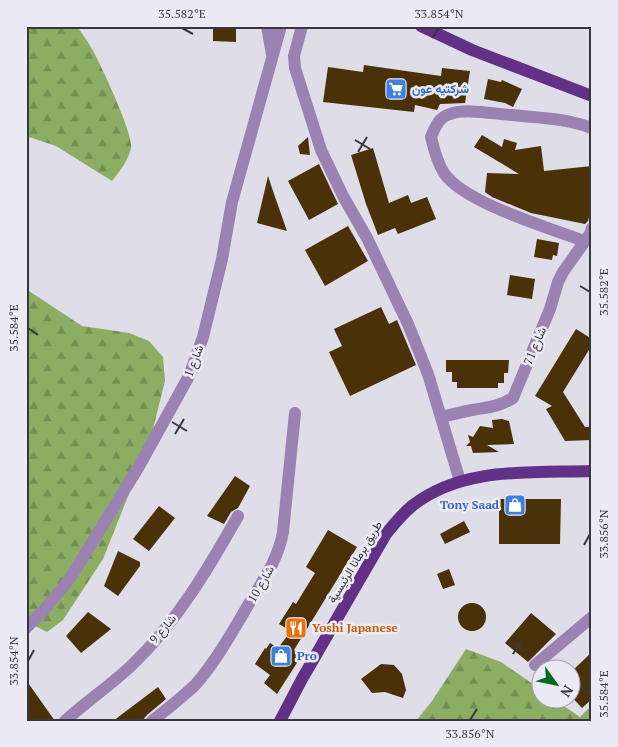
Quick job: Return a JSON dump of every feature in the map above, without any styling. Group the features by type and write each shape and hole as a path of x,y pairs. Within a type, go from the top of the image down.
{"main road":[{"path":"421,26 472,50 592,96"},
{"name":"طريق برمانا الرئيسية","path":"280,721 315,656 386,534 413,505 431,494 460,481 485,476 592,471"}],"street":[{"path":"266,26 272,55"},
{"name":"شارع 1","path":"26,628 70,580 138,468 189,376 206,328 222,259 232,202 281,26"},
{"path":"302,26 294,56 295,68 321,150 343,196 368,238 408,324 428,374 460,481"},
{"path":"584,241 506,212 480,200 458,186 445,174 435,156 431,137 440,120 449,114 462,112 482,112 561,120 592,128"},
{"name":"شارع 71","path":"441,418 473,410 490,409 504,404 513,398 550,309 558,282 592,228"},
{"name":"شارع 10","path":"152,721 196,684 213,662 275,559 283,532 295,413"},
{"name":"شارع 9","path":"65,721 92,697 116,680 146,650 196,588 238,516"},
{"path":"542,660 592,617"}],"green space":[{"path":"26,26 77,26 90,46 116,99 131,141 128,157 112,181 56,146 26,136"},
{"path":"26,289 82,326 129,333 149,341 163,357 165,381 150,441 103,559 63,620 47,632 33,625 26,632"},
{"path":"466,649 501,662 530,682 530,710 570,710 580,717 592,705 592,721 416,721 432,701"}],"building":[{"path":"213,29 236,29 236,42 213,41"},
{"name":"شركتيه عون","path":"364,65 441,76 442,68 470,71 465,103 440,104 437,110 415,105 414,112 323,102 328,67 363,72"},
{"path":"488,79 501,82 502,80 522,89 513,107 505,103 484,99"},
{"path":"482,135 502,147 504,139 517,143 515,150 541,146 544,171 592,166 592,205 588,221 585,224 531,213 492,197 485,192 487,173 519,174 474,147"},
{"path":"308,137 310,155 300,154 298,146"},
{"path":"373,148 389,203 408,195 411,203 427,197 436,219 398,234 395,228 378,235 351,155"},
{"path":"319,164 338,204 309,220 288,181"},
{"path":"268,176 274,194 287,231 257,223"},
{"path":"348,226 368,261 325,286 305,250"},
{"path":"537,239 559,243 557,256 553,255 552,260 534,257"},
{"path":"510,275 535,279 532,299 507,295"},
{"path":"381,307 389,324 397,320 416,365 350,396 329,352 342,346 334,329"},
{"path":"576,329 592,339 592,345 563,392 585,427 592,427 592,440 565,441 546,409 552,406 535,396"},
{"path":"446,360 509,360 508,373 504,373 504,383 498,383 498,388 457,388 457,382 452,382 452,372 446,372"},
{"path":"502,419 509,421 514,444 487,445 499,452 473,453 471,446 466,446 470,442 468,435 473,437 480,426 493,428 492,420"},
{"path":"235,476 250,486 238,508 231,512 224,524 207,516"},
{"path":"499,499 561,499 560,544 499,544"},
{"path":"159,506 175,518 149,551 133,539"},
{"path":"464,521 470,532 445,544 440,534"},
{"path":"328,530 357,547 294,650 302,655 277,694 264,683 270,675 255,664 270,643 278,648 291,631 279,624 293,602 296,604 315,573 306,567"},
{"path":"118,551 140,562 140,566 118,596 104,586"},
{"path":"449,569 455,585 443,589 437,574"},
{"path":"472,603 482,607 486,617 482,627 472,631 462,627 458,617 462,607"},
{"path":"88,612 111,629 81,653 66,636"},
{"path":"531,613 556,634 528,662 505,643"},
{"path":"592,652 592,699 582,708 580,706 580,663"},
{"path":"381,664 394,665 402,674 406,690 403,698 385,692 372,693 361,679"},
{"path":"26,680 55,721 26,721"},
{"path":"158,687 166,699 142,721 113,721"}],"place":[{"name":"شركتيه عون","path":"396,89"},
{"name":"Tony Saad","path":"515,505"},
{"name":"Yoshi Japanese","path":"296,628"},
{"name":"Pro","path":"281,656"}]}
